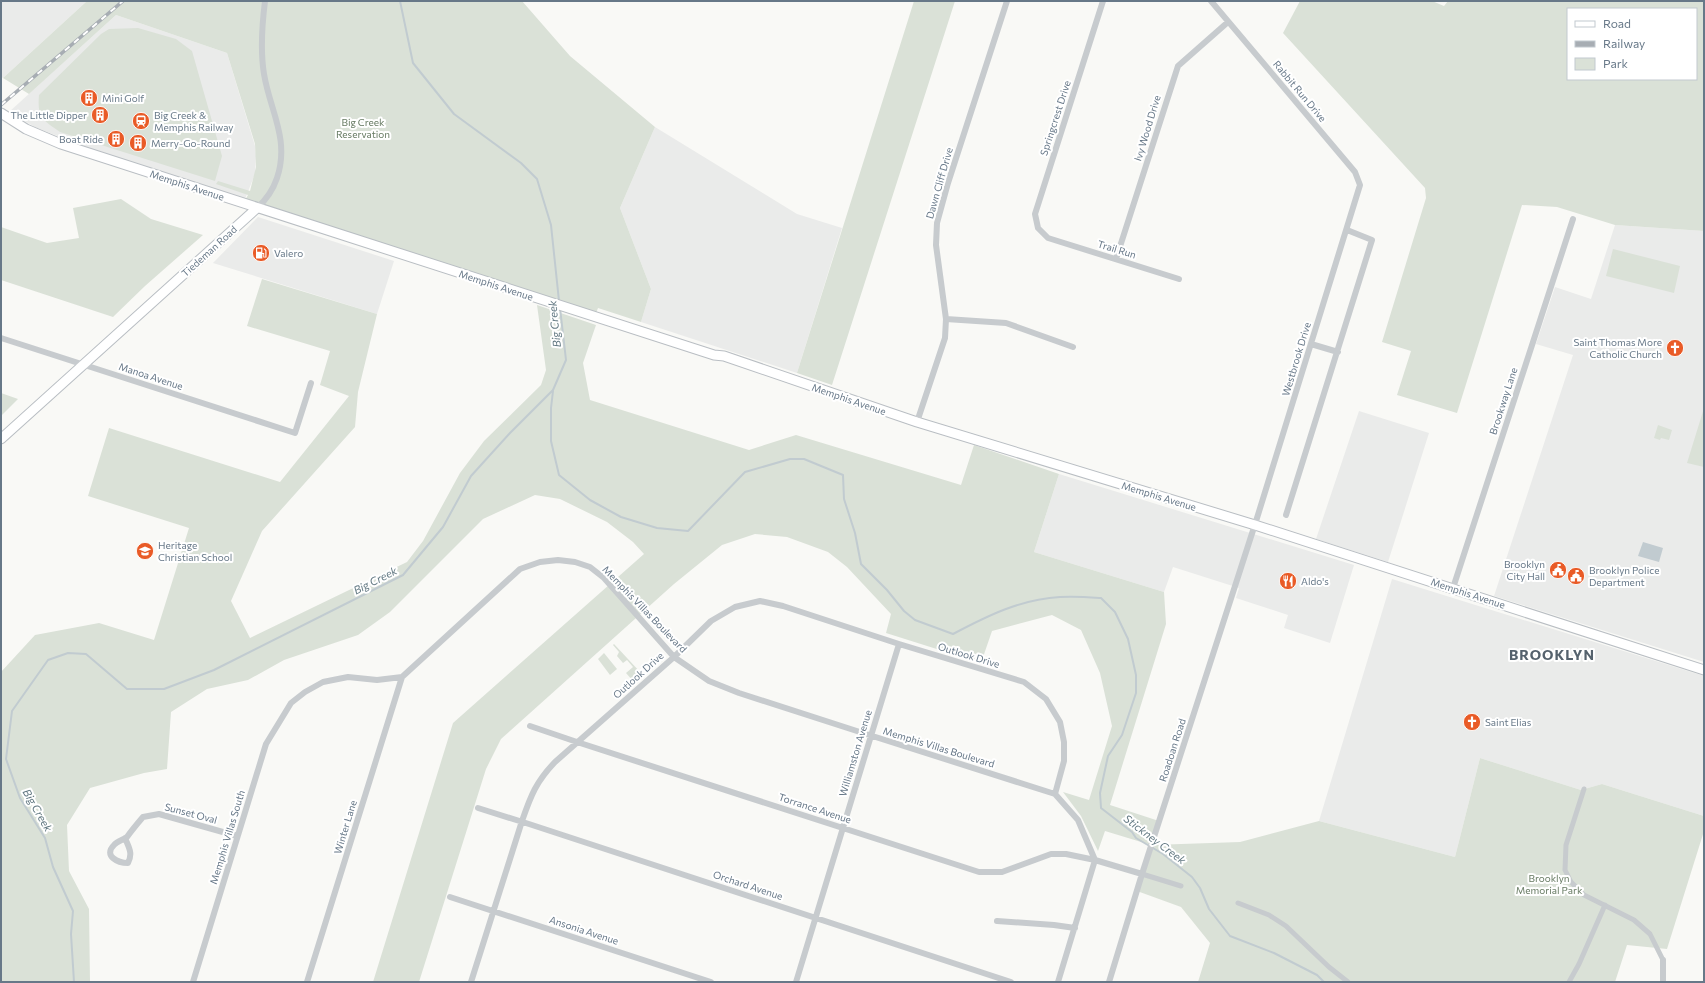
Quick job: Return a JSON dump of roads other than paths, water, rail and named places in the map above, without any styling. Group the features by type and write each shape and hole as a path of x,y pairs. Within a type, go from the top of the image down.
{"main road":[{"name":"Memphis Avenue","path":"1,113 12,121 41,136 61,144 714,355 724,356 917,422 1255,525 1704,670"},
{"name":"Tiedeman Road","path":"1,439 257,208"}],"street":[{"name":"Tiedeman Road","path":"257,208 267,199 272,190 279,173 282,154 280,133 264,73 262,41 265,1"},
{"name":"Dawn Cliff Drive","path":"917,422 946,338 946,319 936,245 937,223 948,183 1007,1"},
{"name":"Springcrest Drive","path":"1048,238 1038,228 1035,214 1103,1"},
{"name":"Rabbit Run Drive","path":"1211,1 1355,172 1360,185 1357,199"},
{"name":"Ivy Wood Drive","path":"1116,259 1178,66 1228,22"},
{"name":"Westbrook Drive","path":"1255,525 1357,199"},
{"name":"Brookway Lane","path":"1453,588 1573,219"},
{"path":"1286,515 1372,240 1347,230"},
{"name":"Trail Run","path":"1048,238 1179,279"},
{"path":"946,319 1006,323 1073,347"},
{"name":"Manoa Avenue","path":"1,338 295,433 311,382"},
{"path":"1311,344 1338,352"},
{"name":"Roadoan Road","path":"1109,982 1142,874 1255,525"},
{"name":"Memphis Villas Boulevard","path":"402,677 520,569 540,562 558,560 575,562 590,567 604,578 674,657 709,681 871,736 1055,794"},
{"name":"Outlook Drive","path":"471,982 530,797 541,777 555,762 674,657 711,621 735,607 760,601 783,606 899,644 1024,682 1046,699 1060,722 1064,742 1064,761 1055,794"},
{"name":"Williamston Avenue","path":"796,982 899,644"},
{"name":"Memphis Villas South","path":"193,982 266,744 291,703 305,692 323,682 348,677 377,680 402,677"},
{"name":"Winter Lane","path":"307,982 402,677"},
{"name":"Torrance Avenue","path":"530,726 979,872 1002,872 1051,854 1066,854 1095,860"},
{"path":"1584,789 1566,846 1565,870 1571,882 1584,895 1634,920 1650,934 1663,960 1662,982"},
{"path":"1055,794 1078,820 1095,860 1058,982"},
{"name":"Orchard Avenue","path":"478,808 522,821 1011,982"},
{"name":"Sunset Oval","path":"125,838 143,817 159,814 238,836"},
{"path":"1095,860 1181,886"},
{"name":"Ansonia Avenue","path":"450,897 711,982"},
{"path":"1238,903 1269,915 1286,926 1329,967 1348,982"},
{"path":"1569,982 1579,964 1605,905"},
{"path":"997,921 1075,928"}],"waterway":[{"name":"Big Creek","path":"400,1 413,63 454,114 521,163 537,179 551,225 559,301"},
{"name":"Big Creek","path":"74,982 71,934 73,911 53,867 45,838 20,798 6,759 12,711 48,660 68,653 86,654 127,689 164,689 214,670 403,575 443,527 471,476 510,433 553,390 566,360 560,308"},
{"name":"Stickney Creek","path":"553,391 551,408 551,441 559,475 590,500 621,517 657,528 688,531 745,472 790,459 804,459 843,475 844,499 855,533 861,564 887,590 904,611 915,620 953,634 992,615 1032,601 1046,598 1065,597 1101,598 1115,612 1128,639 1136,675 1136,693 1122,735 1108,756 1100,793 1101,808 1132,832 1136,838 1163,854 1192,877 1200,888 1209,909 1230,936 1274,953 1317,975 1324,982"}],"railway":[{"path":"1,105 123,1"}],"place":[{"name":"Mini Golf","path":"89,98"},
{"name":"The Little Dipper","path":"100,115"},
{"name":"Big Creek & Memphis Railway","path":"141,121"},
{"name":"Boat Ride","path":"116,139"},
{"name":"Merry-Go-Round","path":"138,143"},
{"name":"Valero","path":"261,253"},
{"name":"Saint Thomas More Catholic Church","path":"1675,348"},
{"name":"Heritage Christian School","path":"145,551"},
{"name":"Brooklyn City Hall","path":"1558,570"},
{"name":"Brooklyn Police Department","path":"1576,576"},
{"name":"Aldo's","path":"1288,581"},
{"name":"Saint Elias","path":"1472,722"}],"district":[{"name":"BROOKLYN","path":"1552,654"}],"park label":[{"name":"Big Creek Reservation","path":"363,128"},
{"name":"Brooklyn Memorial Park","path":"1549,884"}]}
